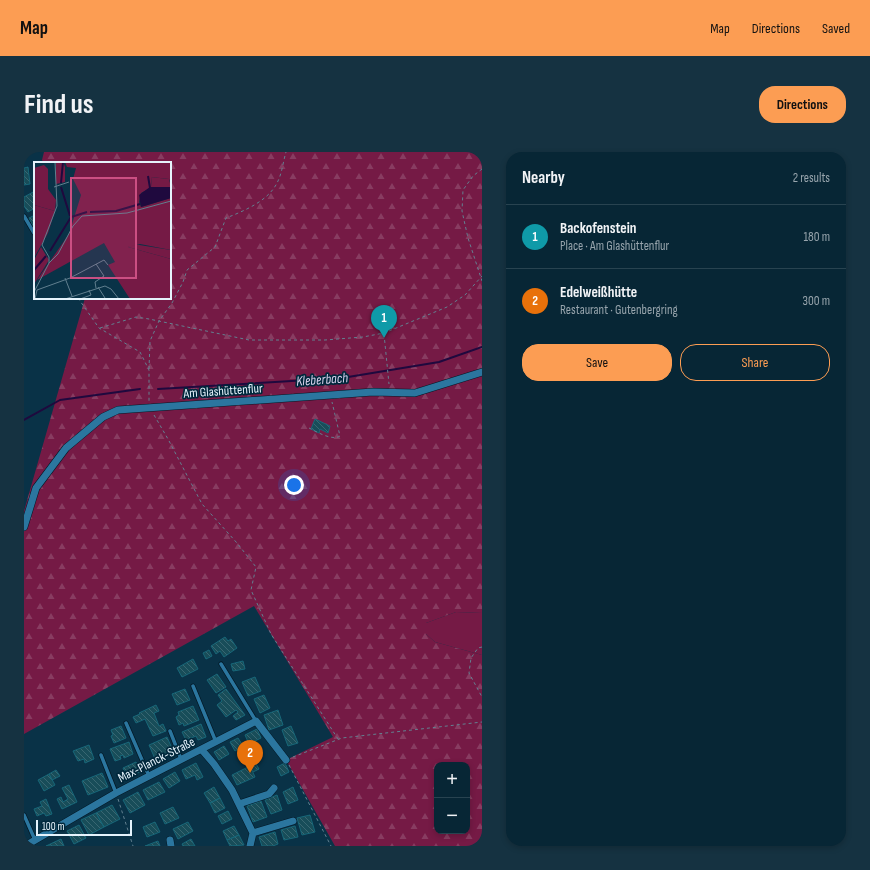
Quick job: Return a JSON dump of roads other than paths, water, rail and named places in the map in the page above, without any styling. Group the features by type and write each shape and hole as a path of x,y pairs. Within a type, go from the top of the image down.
{"street":[{"name":"Am Glashüttenflur","path":"24,527 36,488 66,448 103,417 118,410 373,392 415,393 482,372"},
{"name":"Max-Planck-Straße","path":"25,846 116,793 202,750 256,720"},
{"path":"256,720 286,760"},
{"path":"202,750 232,790 253,833 250,846"},
{"path":"239,804 269,794 274,788"},
{"path":"253,833 293,821"}],"lane":[{"path":"24,216 34,233"},
{"path":"221,664 256,720"},
{"path":"193,686 216,742"},
{"path":"126,723 149,776"},
{"path":"170,731 182,759"},
{"path":"101,755 116,793"},
{"path":"24,815 35,840"}],"waterway":[{"name":"Kleberbach","path":"158,389 342,378 439,362 482,347"},
{"name":"Kleberbach","path":"24,420 60,400 140,389"}],"place":[{"name":"Backofenstein","path":"384,338"},
{"name":"Edelweißhütte","path":"250,773"}]}
